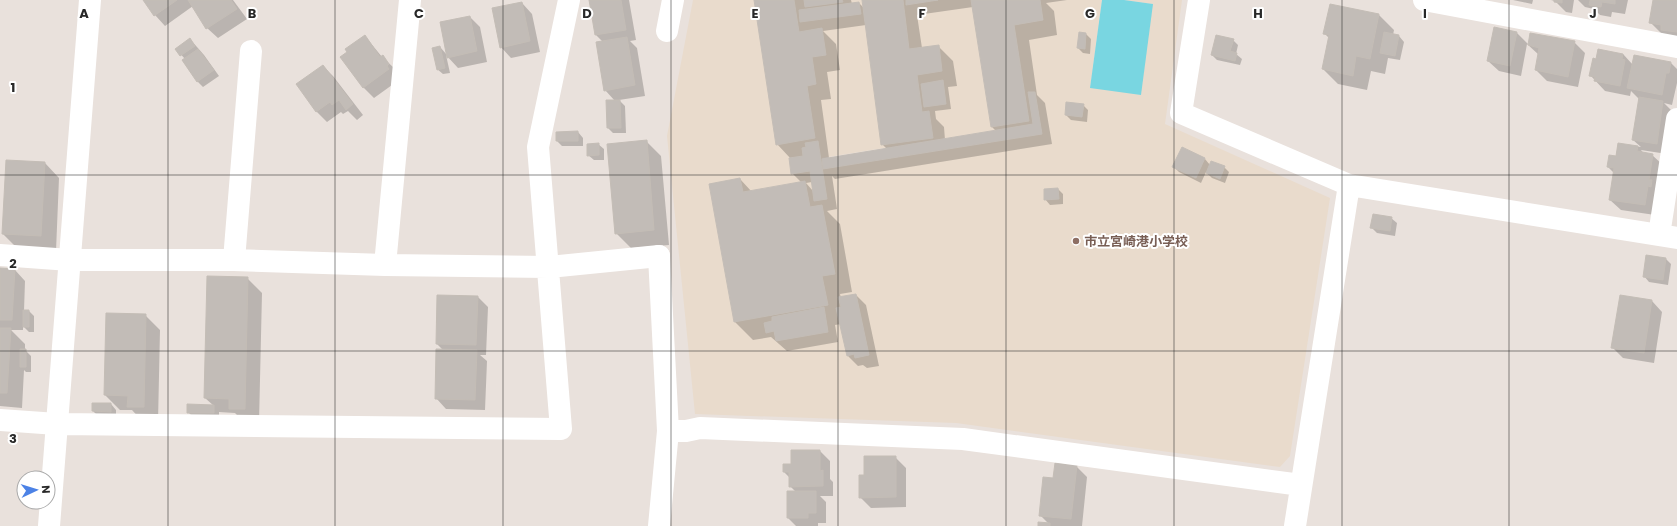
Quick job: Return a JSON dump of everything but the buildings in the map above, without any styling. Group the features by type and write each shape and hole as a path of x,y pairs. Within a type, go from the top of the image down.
{"street":[{"path":"49,526 90,0"},
{"path":"385,265 410,0"},
{"path":"0,420 57,424 561,429 549,267 538,147 569,0"},
{"path":"667,30 673,0"},
{"path":"1199,0 1181,113 1349,185 1668,236 1677,119"},
{"path":"1424,0 1677,47"},
{"path":"234,260 251,51"},
{"path":"1295,526 1349,185"},
{"path":"0,255 70,260 234,260 385,265 549,267 660,256 668,431 659,526"},
{"path":"668,431 686,431 700,428 963,439 1301,485"}],"shaded area":[{"name":"市立宮崎港小学校","path":"693,0 754,0 776,144 815,138 807,86 816,84 812,57 826,55 822,28 799,32 794,0 804,0 805,7 842,2 842,0 862,0 881,144 932,138 929,111 922,112 917,75 942,71 938,45 909,49 903,0 906,0 906,4 938,0 971,0 991,127 1029,121 1014,25 1043,20 1040,0 1102,0 1090,88 1153,4 1124,0 1182,0 1165,124 1330,198 1290,456 1280,467 956,423 695,414 667,136","holes":["859,2 861,14 800,22 799,10","1079,32 1086,33 1084,49 1077,48","943,81 946,104 924,107 921,84","1029,92 1035,92 1042,134 823,168 822,158 1033,124","1066,102 1084,104 1082,117 1065,115","818,141 826,199 814,201 810,171 791,174 789,158 803,156 802,148 806,147 805,143","1182,148 1205,158 1196,178 1173,167","1211,161 1225,166 1220,178 1206,173","740,178 743,192 805,181 810,207 822,205 835,274 822,276 827,305 734,322 709,184","1058,188 1059,199 1044,199 1044,189","856,294 869,355 855,358 854,354 847,356 836,308 841,307 839,297","824,307 828,331 776,341 774,331 766,332 764,323 772,321 772,317"]}],"water":[{"path":"1102,0 1124,0 1153,4 1141,95 1090,88"}],"place":[{"name":"市立宮崎港小学校","path":"1076,241"}]}
